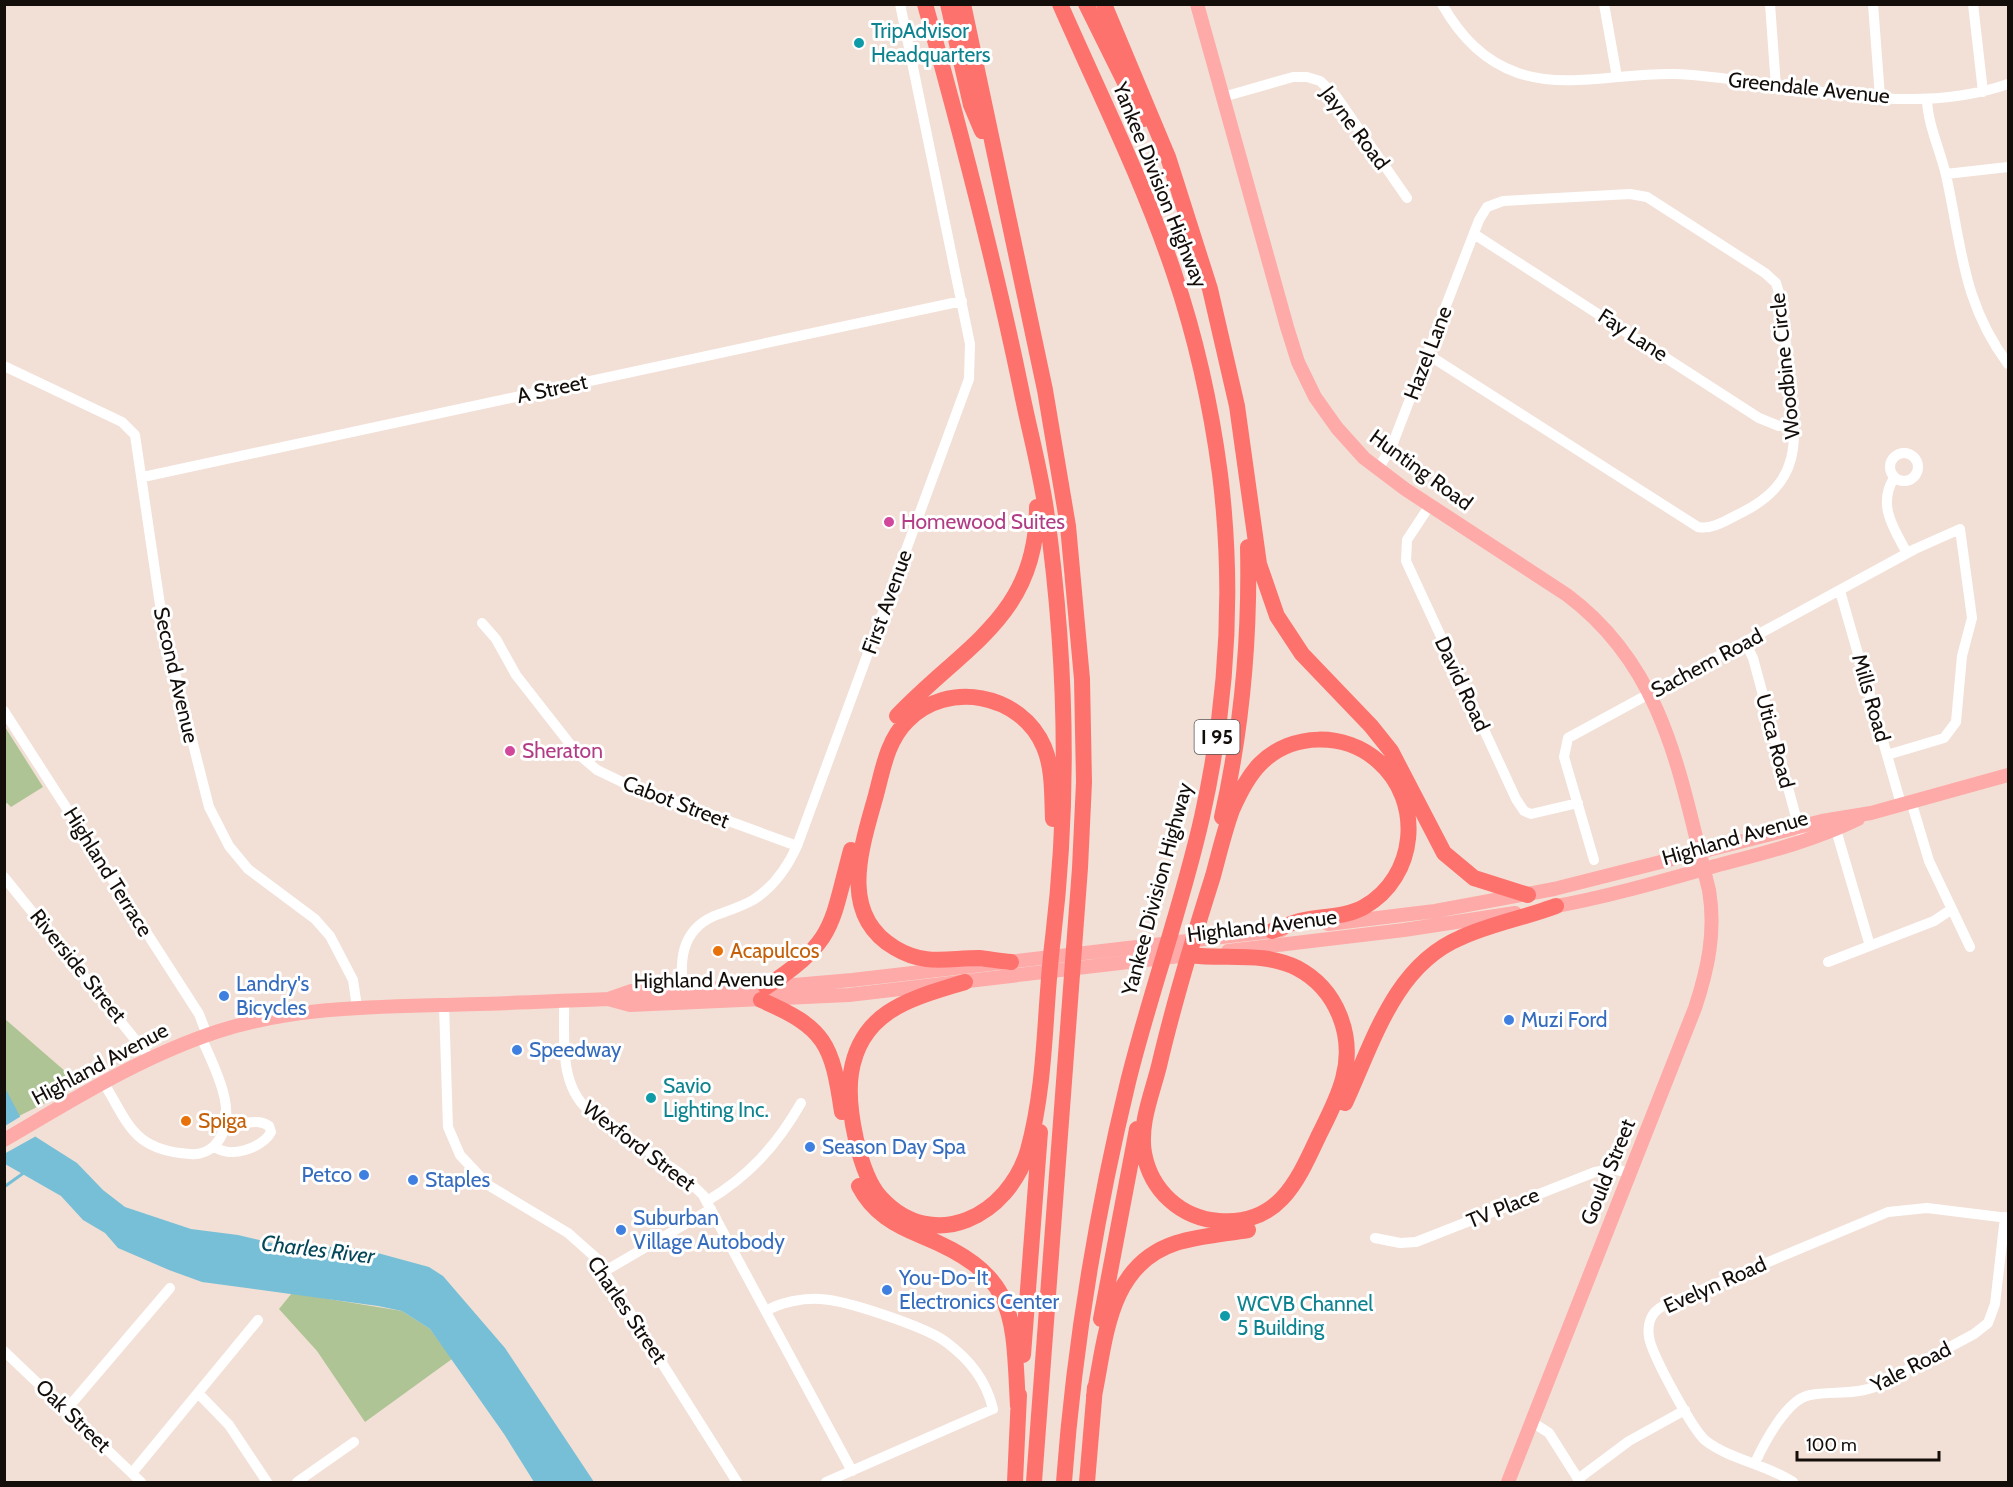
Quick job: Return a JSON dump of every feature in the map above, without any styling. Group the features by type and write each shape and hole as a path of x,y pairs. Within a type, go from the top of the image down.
{"highway":[{"path":"925,4 984,217 1035,448 1046,513 1061,666 1063,817 1058,906 1053,938 1042,1074 1042,1106 1018,1406 1015,1482"},
{"path":"948,4 971,105 997,165"},
{"path":"963,4 1062,484 1076,594 1083,696 1083,808 1079,885 1034,1482"},
{"name":"Yankee Division Highway","path":"1060,4 1158,231 1191,330 1217,457 1224,516 1226,595 1224,664 1212,767 1192,859 1132,1066 1103,1194 1077,1352 1064,1482"},
{"path":"1086,4 1149,131 1189,224"},
{"path":"1104,4 1160,134 1223,339 1242,442 1261,572 1273,607 1291,639 1315,669 1386,745 1432,836 1448,858 1474,878 1528,895"},
{"path":"1018,1406 1013,1330 1007,1308 998,1289 966,1256 898,1226 879,1213 867,1199 853,1172 836,1076 827,1047 806,1022 764,994 807,958 831,925 875,758 888,728 905,708 999,620 1022,585 1032,557 1037,521 1036,488 1028,423"},
{"path":"1200,910 1230,779 1246,662 1248,556 1242,442"},
{"path":"1011,962 978,958 940,961 900,951 878,934 860,901 857,883 858,861 887,754 898,731 922,709 956,697 987,699 1019,715 1041,741 1048,758 1053,808 1053,938"},
{"path":"1087,1482 1101,1318 1120,1208 1143,1104 1200,910 1234,806 1261,763 1286,747 1308,740 1332,740 1361,749 1388,771 1404,800 1410,835 1401,868 1383,892 1362,908 1341,915 1302,920 1272,931"},
{"path":"1094,1395 1111,1310 1126,1281 1140,1264 1153,1254 1176,1243 1261,1226 1284,1213 1299,1198 1393,1000 1417,968 1437,950 1460,938 1556,906"},
{"path":"1163,1042 1145,1120 1143,1142 1147,1164 1158,1188 1180,1209 1214,1221 1248,1219 1274,1207 1296,1183 1339,1091 1347,1061 1343,1025 1325,991 1300,970 1267,958 1189,955"},
{"path":"965,982 914,997 892,1008 867,1033 855,1056 850,1088 859,1152 866,1174 878,1195 900,1214 932,1223 958,1223 988,1210 1006,1193 1022,1166 1033,1129 1042,1074"}],"main road":[{"name":"Hunting Road","path":"1197,4 1298,362 1315,397 1349,443 1378,470 1548,583 1592,615 1619,644 1651,693 1667,735 1704,870"},
{"name":"Highland Avenue","path":"764,994 1031,959 1417,914 1528,895 1799,827 1871,813 2008,775"},
{"name":"Highland Avenue","path":"1208,955 1404,930 1598,898 1803,842 1836,830 1871,813"},
{"name":"Gould Street","path":"1508,1482 1688,1028 1706,973 1712,918 1704,870"},
{"name":"Highland Avenue","path":"6,1139 103,1082 150,1058 204,1036 285,1015 357,1007 608,999 630,1005 684,997 858,994 1189,955"}],"street":[{"name":"First Avenue","path":"684,997 682,956 689,936 708,919 747,903 767,890 782,873 797,846 967,387 971,351 900,4"},
{"name":"Greendale Avenue","path":"1442,4 1475,48 1508,69 1551,80 1676,74 1776,87 1927,100 1954,99 2008,84"},
{"path":"1604,4 1617,77"},
{"path":"1770,4 1776,87"},
{"path":"1873,4 1880,97"},
{"path":"1973,4 1983,92"},
{"name":"Jayne Road","path":"1223,97 1293,77 1307,77 1320,81 1336,96 1407,198"},
{"path":"1927,100 1946,174 1967,286 1986,332 2008,364"},
{"path":"1946,174 2008,167"},
{"name":"Woodbine Circle","path":"1427,354 1698,527 1713,526 1752,507 1769,494 1789,464 1795,446 1795,426 1780,296 1776,283 1765,273 1656,201 1630,194 1503,201 1487,207 1474,234"},
{"name":"Hazel Lane","path":"1378,470 1390,449 1474,234"},
{"name":"Fay Lane","path":"1474,234 1760,418 1779,426 1795,426"},
{"name":"A Street","path":"143,477 962,301"},
{"name":"Second Avenue","path":"4,366 126,424 137,439 163,625 208,807 229,846 248,869 315,919 330,936 353,980 357,1007"},
{"path":"1894,478 1888,491 1887,513 1907,553"},
{"name":"David Road","path":"1430,505 1407,540 1406,561 1516,799 1524,811 1531,814 1578,803"},
{"name":"Sachem Road","path":"1594,860 1564,757 1568,738 1907,553 1946,533 1959,529 1972,618 1962,656 1956,722 1948,735 1938,740 1887,755"},
{"name":"Mills Road","path":"1840,591 1887,755 1929,861 1970,947"},
{"name":"Cabot Street","path":"482,623 496,639 516,675 578,753 597,770 622,782 797,846"},
{"name":"Utica Road","path":"1745,642 1753,658 1803,842"},
{"name":"Highland Terrace","path":"4,711 199,1014 224,1098 225,1124"},
{"path":"1836,830 1870,946"},
{"name":"Riverside Street","path":"4,877 150,1058"},
{"path":"1828,962 1934,921 1952,909"},
{"name":"Wexford Street","path":"564,1001 568,1074 576,1096 588,1110 687,1179 709,1205 852,1471"},
{"name":"Charles Street","path":"444,1005 448,1120 450,1134 460,1155 488,1185 568,1233 588,1250 605,1271 737,1482"},
{"path":"103,1082 134,1130 146,1141 173,1151 194,1154 205,1152 214,1146 225,1124 239,1125 261,1121 269,1126 271,1132 263,1142 238,1151 223,1152 214,1146"},
{"path":"605,1271 709,1205 735,1184 762,1159 782,1135 801,1103"},
{"name":"TV Place","path":"1375,1238 1400,1243 1416,1242 1595,1172 1612,1169 1630,1173"},
{"name":"Evelyn Road","path":"1793,1482 1707,1442 1697,1432 1649,1340 1650,1321 1660,1308 1888,1212 1927,1208 2007,1217"},
{"name":"Yale Road","path":"1755,1463 1786,1411 1799,1399 1814,1394 1856,1393 1875,1388 1984,1327 1993,1314 2007,1217"},
{"path":"66,1410 170,1288"},
{"path":"766,1311 785,1303 821,1299 931,1334 956,1350 979,1374 988,1392 993,1409 826,1482"},
{"path":"132,1473 258,1320"},
{"name":"Oak Street","path":"4,1351 141,1482"},
{"path":"198,1393 229,1425 267,1482"},
{"path":"1532,1422 1549,1433 1579,1480 1629,1441 1685,1410"},
{"path":"297,1482 354,1442"}],"green space":[{"path":"5,727 43,787 11,807 5,804"},
{"path":"5,1019 81,1085 19,1116 5,1093"},
{"path":"292,1293 402,1311 430,1329 452,1359 365,1422 317,1351 279,1309"}],"water":[{"name":"Charles River","path":"4,1086 23,1122 36,1137 77,1163 103,1190 125,1207 191,1229 238,1235 272,1243 363,1249 429,1267 443,1276 505,1348 594,1482 534,1482 504,1434 430,1329 402,1311 202,1282 118,1248 105,1233 83,1220 61,1196 5,1164"}],"pier":[{"path":"23,1115 38,1135 4,1154 5,1126"}],"waterway":[{"path":"4,1187 25,1172"}],"place":[{"name":"TripAdvisor Headquarters","path":"859,43"},
{"name":"Homewood Suites","path":"889,522"},
{"name":"Sheraton","path":"510,751"},
{"name":"Acapulcos","path":"718,951"},
{"name":"Landry's Bicycles","path":"224,996"},
{"name":"Muzi Ford","path":"1509,1020"},
{"name":"Speedway","path":"517,1050"},
{"name":"Savio Lighting Inc.","path":"651,1098"},
{"name":"Spiga","path":"186,1121"},
{"name":"Season Day Spa","path":"810,1147"},
{"name":"Petco","path":"364,1175"},
{"name":"Staples","path":"413,1180"},
{"name":"Suburban Village Autobody","path":"621,1230"},
{"name":"You-Do-It Electronics Center","path":"887,1290"},
{"name":"WCVB Channel 5 Building","path":"1225,1316"}]}
